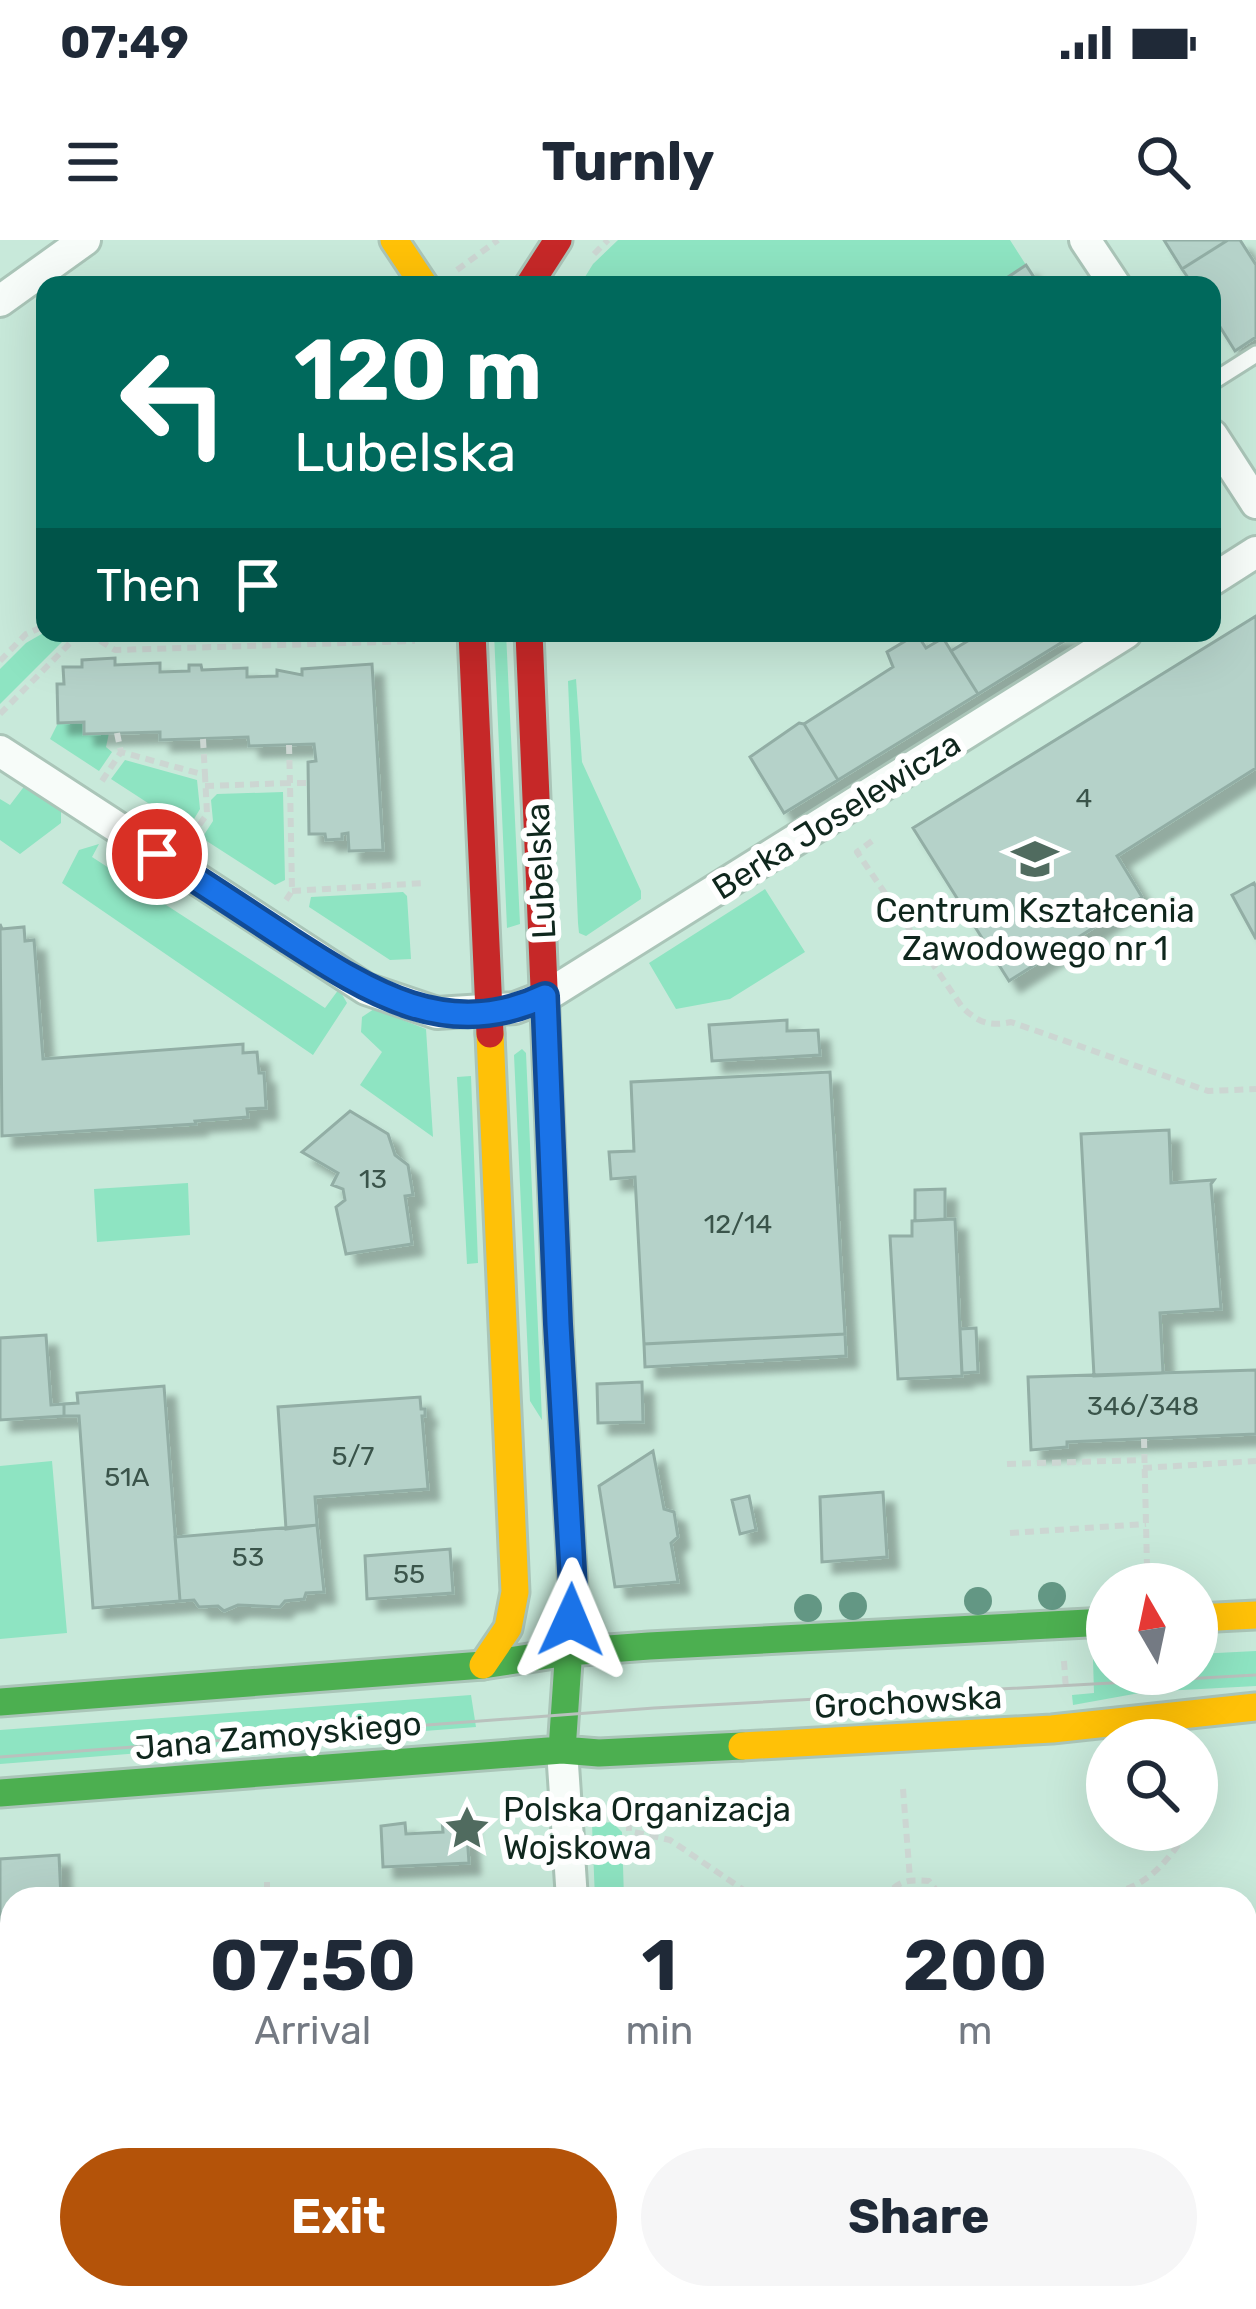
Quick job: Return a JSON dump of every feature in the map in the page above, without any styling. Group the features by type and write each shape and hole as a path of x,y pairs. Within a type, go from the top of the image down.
{"main road":[{"path":"394,240 418,276"},
{"path":"533,276 558,240"},
{"name":"Lubelska","path":"472,642 489,1012 518,1445 514,1592 508,1628 483,1666"},
{"name":"Lubelska","path":"529,642 545,996 556,1442 573,1588 562,1750"},
{"path":"1218,1617 1256,1615"},
{"name":"Grochowska","path":"483,1666 568,1652 1086,1623"},
{"name":"Jana Zamoyskiego","path":"0,1702 483,1666"},
{"name":"Grochowska","path":"562,1750 638,1752 1052,1729 1256,1707"},
{"name":"Jana Zamoyskiego","path":"0,1793 562,1750"}],"street":[{"path":"36,276 86,240"},
{"path":"1085,240 1108,276"},
{"path":"0,302 36,276"},
{"path":"1221,449 1256,502"},
{"path":"1221,574 1256,552"},
{"name":"Berka Joselewicza","path":"489,1012 545,996 1112,642"},
{"path":"0,751 366,989 437,1013 489,1012"},
{"name":"Lubelska","path":"562,1750 571,1887"}],"lane":[{"path":"1221,376 1256,354"}],"path":[{"path":"454,272 498,240"},
{"path":"0,661 36,630"},
{"path":"0,713 74,642"},
{"path":"100,642 115,650 355,642"},
{"path":"102,781 122,752 118,733"},
{"path":"191,838 207,814 203,739"},
{"path":"286,900 292,891 289,745"},
{"path":"122,752 205,775"},
{"path":"205,786 309,783"},
{"path":"872,841 856,853 974,1018 997,1025 1011,1022 1208,1091 1256,1089"},
{"path":"292,891 426,884"},
{"path":"1144,1439 1148,1563"},
{"path":"1007,1464 1256,1461"},
{"path":"1010,1533 1146,1524"},
{"path":"903,1789 910,1879"},
{"path":"628,1807 629,1832 670,1840 739,1887"},
{"path":"1136,1887 1152,1878 1173,1851"},
{"path":"893,1887 910,1879 929,1881 934,1887"},
{"path":"267,1882 267,1887"}],"green space":[{"path":"618,240 1010,240 1026,265 1010,276 586,276"},
{"path":"36,637 36,642 62,642 0,704 0,669"},
{"path":"494,642 506,642 520,924 507,928"},
{"path":"576,679 582,762 641,891 641,899 586,936 579,933 578,923 568,681"},
{"path":"84,722 85,734 109,733 106,747 112,752 99,771 50,739 58,723"},
{"path":"125,760 197,780 200,809 188,829 111,779"},
{"path":"26,784 61,808 61,823 20,854 0,840 0,799 10,805"},
{"path":"283,792 285,880 275,885 202,838 213,821 211,800 217,794"},
{"path":"99,844 92,857 325,1008 339,989 347,1003 313,1055 62,883 79,850"},
{"path":"765,889 805,952 730,999 676,1009 649,963"},
{"path":"403,892 411,959 390,960 309,907 311,897"},
{"path":"374,1009 426,1029 433,1137 360,1085 382,1052 361,1032 362,1017"},
{"path":"522,1049 526,1053 542,1420 530,1401 514,1055"},
{"path":"471,1076 478,1263 467,1264 457,1077"},
{"path":"188,1183 190,1235 97,1242 94,1189"},
{"path":"52,1461 67,1633 0,1639 0,1466"},
{"path":"1256,1651 1256,1686 1218,1688 1218,1653"},
{"path":"1086,1694 1128,1695 1073,1705 1072,1695"},
{"path":"471,1695 476,1727 0,1764 0,1730"},
{"path":"612,1822 622,1832 624,1887 595,1887 592,1824"}],"building":[{"path":"1164,240 1228,240 1182,269"},
{"path":"1228,240 1240,240 1256,265 1256,337 1235,351 1221,328 1221,276 1187,276 1182,269"},
{"path":"1026,265 1033,276 1010,276"},
{"path":"1256,616 1256,768 1117,856 1142,897 1009,981 913,828 1214,642 1221,642"},
{"path":"904,642 922,642 926,648 946,642 978,694 838,780 804,724 893,667 887,652"},
{"path":"966,642 1062,642 978,694 951,651"},
{"path":"115,658 115,665 160,663 160,672 189,671 189,665 201,665 202,670 247,668 247,677 277,676 277,670 302,675 302,669 372,664 383,850 349,851 348,833 342,839 326,840 325,834 309,834 308,762 316,761 314,744 249,746 248,737 160,740 160,732 84,734 84,722 58,723 57,684 64,684 63,667 82,667 82,660"},
{"path":"799,723 838,780 784,813 750,757"},
{"path":"1254,883 1256,887 1256,939 1232,895"},
{"path":"0,924 2,929 24,927 25,941 34,940 43,1059 243,1044 243,1053 257,1052 266,1108 247,1109 248,1117 196,1124 2,1136"},
{"path":"787,1020 787,1031 818,1030 820,1055 712,1061 709,1025"},
{"path":"830,1072 845,1334 644,1344 635,1177 611,1179 609,1152 634,1151 631,1082"},
{"path":"350,1111 388,1134 395,1155 408,1165 413,1195 405,1196 412,1244 346,1254 336,1207 345,1200 343,1189 332,1185 338,1173 302,1152"},
{"path":"1169,1130 1171,1183 1214,1180 1221,1309 1160,1313 1163,1373 1094,1376 1081,1134"},
{"path":"945,1189 945,1219 915,1221 915,1190"},
{"path":"955,1219 962,1376 898,1379 890,1236 912,1236 912,1221"},
{"path":"976,1328 978,1372 962,1373 960,1329"},
{"path":"845,1334 846,1356 645,1367 644,1344"},
{"path":"46,1335 51,1405 64,1404 64,1416 0,1420 0,1338"},
{"path":"1256,1370 1256,1434 1067,1442 1067,1447 1031,1450 1028,1377"},
{"path":"642,1382 643,1422 598,1423 597,1384"},
{"path":"164,1386 180,1601 93,1608 79,1416 64,1416 64,1404 78,1403 77,1393"},
{"path":"420,1397 421,1409 425,1409 428,1489 315,1497 317,1525 286,1529 278,1407"},
{"path":"653,1451 664,1509 674,1512 678,1537 671,1543 678,1582 615,1587 599,1486"},
{"path":"883,1492 887,1557 822,1562 820,1497"},
{"path":"749,1496 756,1530 740,1534 732,1500"},
{"path":"317,1525 324,1592 306,1593 304,1599 285,1601 280,1607 238,1605 224,1611 218,1606 199,1607 194,1600 180,1601 175,1537"},
{"path":"450,1549 453,1593 367,1599 365,1556"},
{"path":"442,1820 466,1820 469,1863 383,1867 381,1826 405,1823 406,1834 443,1832"},
{"path":"59,1855 60,1887 0,1887 0,1859"}],"tram line":[{"path":"0,1757 654,1708 1256,1675"}],"traffic: fast":[{"path":"559,1342 573,1588 562,1750"},
{"path":"0,1702 483,1665 649,1646 1086,1623"},
{"path":"0,1793 562,1750 599,1753 742,1746"}],"traffic: slow":[{"path":"394,240 418,276"},
{"path":"483,1665 508,1628 515,1592 490,1034"},
{"path":"1218,1617 1256,1615"},
{"path":"742,1746 1052,1729 1256,1707"}],"traffic: jam":[{"path":"535,276 558,240"},
{"path":"472,642 490,1034"},
{"path":"529,642 559,1342"}],"place":[{"name":"Centrum Kształcenia Zawodowego nr 1","path":"1035,859"},
{"name":"Polska Organizacja Wojskowa","path":"467,1828"}],"route":[{"path":"157,854 355,983 413,1007 437,1013 489,1012 545,996 571,1620"}]}
